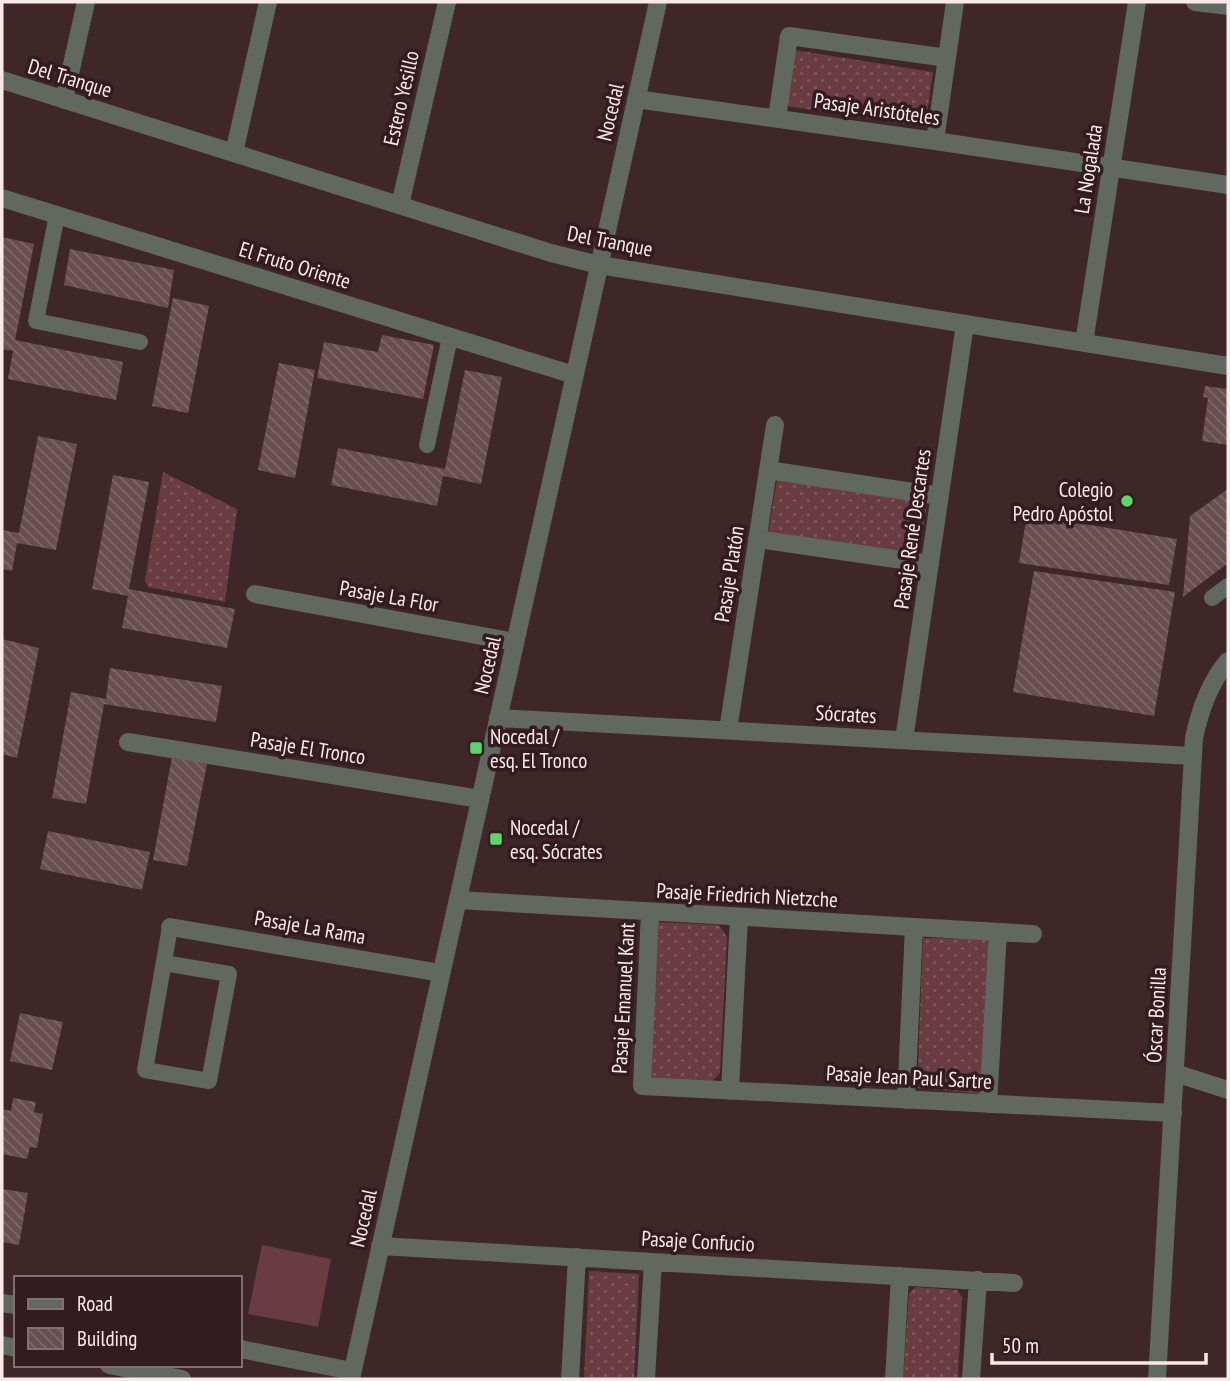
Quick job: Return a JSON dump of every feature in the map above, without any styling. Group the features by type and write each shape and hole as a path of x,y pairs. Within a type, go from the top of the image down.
{"street":[{"path":"64,100 86,2"},
{"path":"234,153 268,2"},
{"name":"Estero Yesillo","path":"400,205 447,2"},
{"name":"Nocedal","path":"351,1375 657,2"},
{"path":"935,141 955,2"},
{"name":"La Nogalada","path":"1084,343 1137,2"},
{"path":"1195,2 1228,6"},
{"path":"777,118 789,36 947,58"},
{"name":"Del Tranque","path":"2,80 551,253 599,265 1228,366"},
{"name":"Pasaje Aristóteles","path":"636,99 1228,185"},
{"name":"El Fruto Oriente","path":"2,198 574,374"},
{"name":"Pasaje René Descartes","path":"904,740 965,324"},
{"name":"Pasaje Platón","path":"728,730 775,425"},
{"path":"768,470 939,496"},
{"path":"757,539 930,564"},
{"name":"Pasaje La Flor","path":"256,594 515,642"},
{"name":"Óscar Bonilla","path":"1157,1379 1192,756 1204,702 1214,679 1228,661"},
{"name":"Sócrates","path":"498,718 1192,756"},
{"name":"Pasaje El Tronco","path":"128,742 480,799"},
{"name":"Pasaje Friedrich Nietzche","path":"458,901 1033,934"},
{"name":"Pasaje Emanuel Kant","path":"642,1086 650,912"},
{"path":"730,1091 739,917"},
{"name":"Pasaje La Rama","path":"170,927 442,973"},
{"path":"906,1100 914,927"},
{"path":"988,1104 998,932"},
{"path":"1175,1073 1228,1090"},
{"name":"Pasaje Jean Paul Sartre","path":"642,1086 1173,1113"},
{"name":"Pasaje Confucio","path":"380,1246 1014,1283"},
{"path":"570,1379 577,1257"},
{"path":"646,1379 653,1262"},
{"path":"894,1379 900,1276"},
{"path":"971,1379 978,1280"},
{"path":"242,1349 351,1375"},
{"path":"119,1367 182,1379"}],"lane":[{"path":"57,215 36,321 140,342"},
{"path":"427,445 450,337"},
{"path":"1212,598 1228,586"},
{"path":"164,963 229,974 209,1081 145,1070 170,927"}],"shaded area":[{"path":"795,50 933,72 925,127 787,106"},
{"path":"163,472 237,509 225,602 148,587 145,580"},
{"path":"777,480 927,503 919,554 768,533"},
{"path":"656,922 719,925 727,937 720,1073 712,1081 650,1078"},
{"path":"923,938 989,939 982,1094 917,1088"},
{"path":"262,1245 331,1259 318,1327 248,1314"},
{"path":"589,1271 639,1274 634,1379 584,1379"},
{"path":"916,1287 957,1290 962,1297 958,1379 903,1379 909,1293"}],"building":[{"path":"2,237 34,244 15,340 123,362 116,400 8,379 13,351 2,349"},
{"path":"70,249 174,270 168,308 64,285"},
{"path":"173,298 209,306 188,413 152,406"},
{"path":"382,335 434,345 423,399 317,378 324,342 378,352"},
{"path":"279,363 315,370 295,478 258,470"},
{"path":"465,370 502,377 481,484 443,476 437,506 331,485 338,448 445,469"},
{"path":"1205,386 1228,389 1228,445 1202,441 1208,398 1203,397"},
{"path":"38,436 77,444 56,550 17,543 12,571 2,569 2,530 19,533"},
{"path":"113,475 149,482 129,589 235,609 227,648 122,628 128,596 92,589"},
{"path":"1228,489 1228,563 1183,597 1190,516"},
{"path":"1027,515 1177,539 1169,585 1019,563"},
{"path":"1034,571 1175,592 1154,716 1013,692"},
{"path":"2,639 39,648 17,758 2,754"},
{"path":"110,668 222,686 216,722 104,704 86,804 52,798 71,692 106,699"},
{"path":"172,757 207,764 187,866 153,860"},
{"path":"48,831 150,852 142,890 40,869"},
{"path":"20,1013 63,1022 52,1070 10,1061"},
{"path":"13,1098 36,1102 34,1112 43,1114 37,1148 30,1147 27,1159 2,1154 2,1109 11,1111"},
{"path":"2,1189 28,1193 19,1245 2,1242"}],"place":[{"name":"Colegio Pedro Apóstol","path":"1127,501"},
{"name":"Nocedal / esq. El Tronco","path":"476,748"},
{"name":"Nocedal / esq. Sócrates","path":"496,839"}]}
